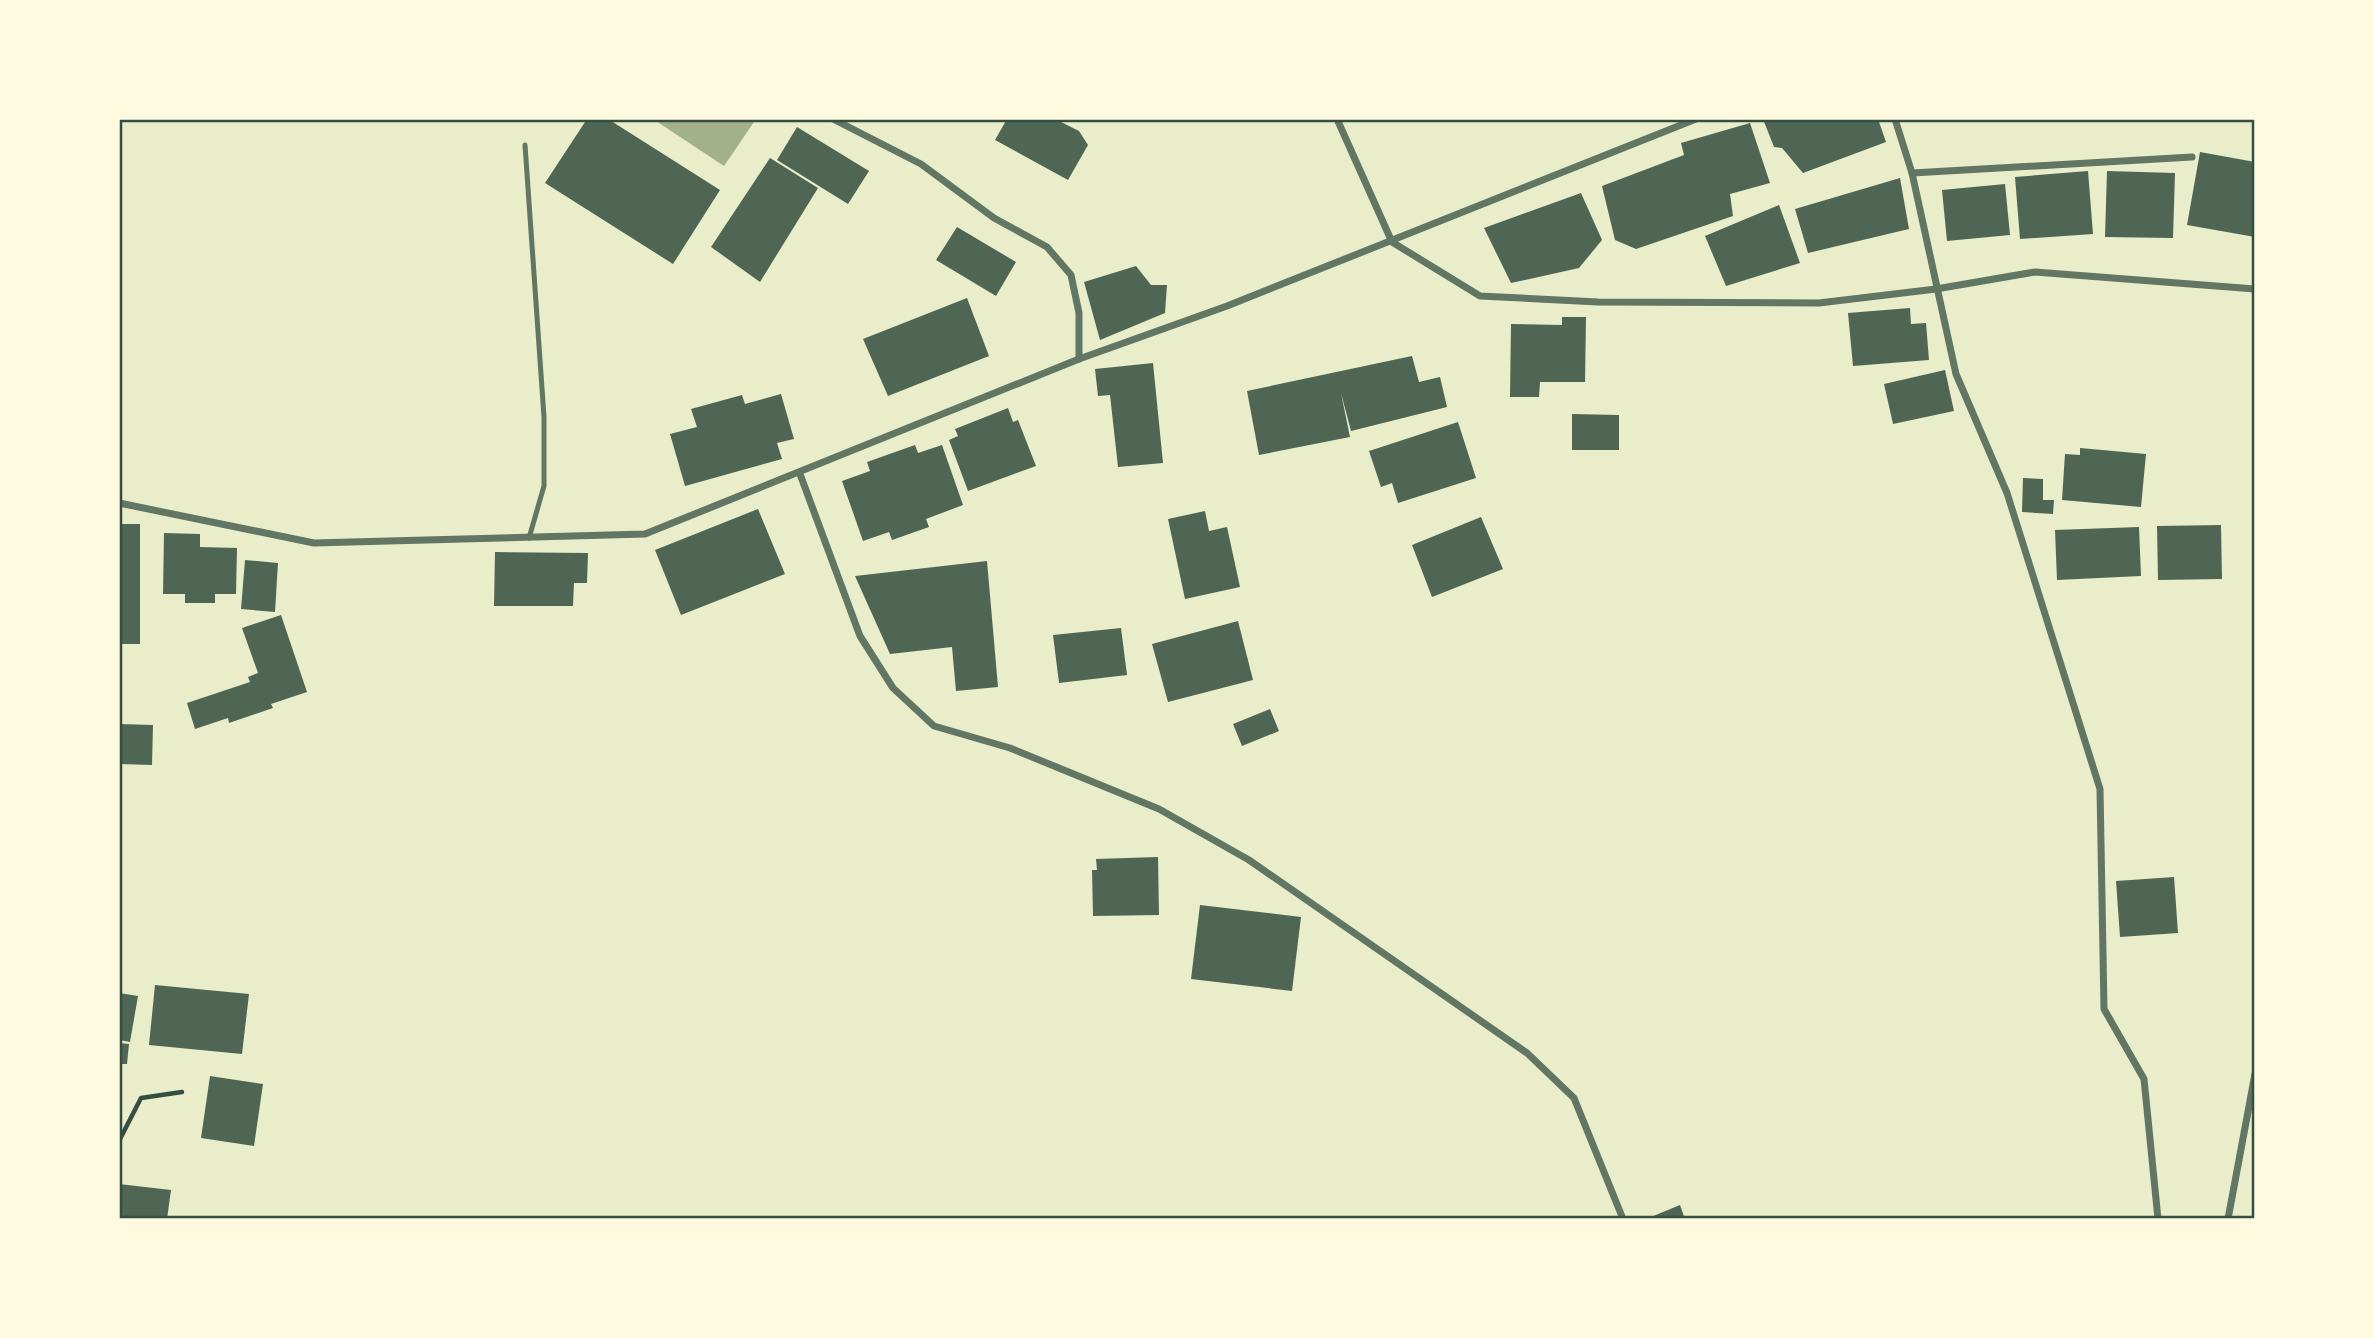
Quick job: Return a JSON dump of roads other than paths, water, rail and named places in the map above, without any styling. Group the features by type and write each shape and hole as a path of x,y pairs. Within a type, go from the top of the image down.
{"street":[{"path":"833,119 921,164 994,218 1047,247 1071,275 1079,313 1079,359"},
{"path":"1337,119 1392,242 1480,296 1598,302 1819,303 1936,289 2035,272 2255,289"},
{"path":"119,503 314,543 645,534 800,474 1079,359 1392,242 1696,119"},
{"path":"1895,119 1912,173 1956,374 2007,494 2100,789 2104,1009 2144,1079 2158,1219"},
{"path":"1912,173 2192,158"},
{"path":"800,474 860,636 894,688 934,726 1010,748 1159,809 1249,860 1527,1053 1574,1098 1623,1219"},
{"path":"2228,1219 2255,1074"}],"lane":[{"path":"525,145 544,417 544,486 529,538"}]}
